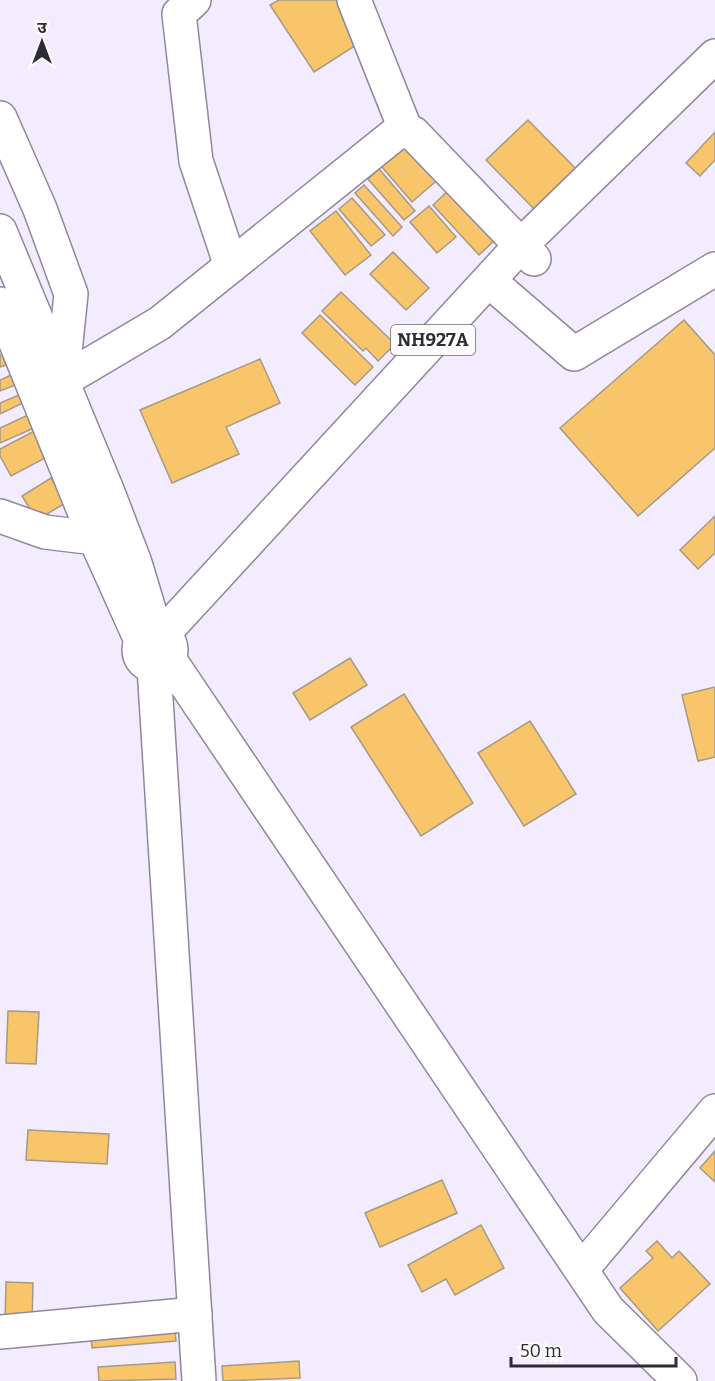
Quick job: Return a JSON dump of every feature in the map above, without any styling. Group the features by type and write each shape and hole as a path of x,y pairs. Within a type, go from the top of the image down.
{"main road":[{"path":"194,0 179,14 196,161 231,266"},
{"path":"354,0 406,131"},
{"name":"NH927A","path":"159,647 528,252 715,56"},
{"name":"NH927A","path":"159,647 502,292 528,252 715,80"},
{"path":"0,118 40,209 71,294 47,383"},
{"path":"47,383 160,323 399,131 413,133 528,252"},
{"path":"0,231 95,538 159,647 582,1269 608,1311 680,1381"},
{"path":"502,292 574,354 715,269"},
{"path":"685,287 715,298"},
{"path":"0,304 47,383 135,563 159,647 199,1381"},
{"path":"0,328 47,383"},
{"path":"0,516 45,532 95,538"},
{"path":"582,1269 715,1111"},
{"path":"0,1332 195,1314"}],"building":[{"path":"279,0 338,0 364,40 314,72 270,5"},
{"path":"528,120 578,171 536,211 486,160"},
{"path":"715,132 715,160 700,176 686,163"},
{"path":"405,134 442,176 412,202 376,160"},
{"path":"379,169 415,211 404,220 368,179"},
{"path":"364,185 402,227 393,236 355,193"},
{"path":"453,186 499,236 479,255 433,205"},
{"path":"352,198 385,235 371,246 339,209"},
{"path":"429,206 456,237 437,253 410,222"},
{"path":"336,211 371,255 345,275 310,231"},
{"path":"393,252 429,288 406,310 370,274"},
{"path":"341,292 395,344 378,361 366,348 363,351 322,311"},
{"path":"320,315 373,367 355,385 302,333"},
{"path":"684,320 715,355 715,448 638,516 560,428"},
{"path":"2,354 6,365 0,367 0,355"},
{"path":"260,359 280,403 226,427 239,454 172,483 140,410"},
{"path":"11,375 15,385 0,391 0,380"},
{"path":"19,395 23,403 0,414 0,403"},
{"path":"28,415 34,428 0,443 0,428"},
{"path":"36,430 49,456 11,476 0,456 0,449"},
{"path":"51,478 67,502 37,520 22,496"},
{"path":"715,516 715,553 698,569 680,550"},
{"path":"350,658 367,685 310,720 293,693"},
{"path":"715,687 715,757 698,761 682,695"},
{"path":"404,694 473,803 421,836 351,727"},
{"path":"530,721 576,794 524,826 478,753"},
{"path":"8,1011 39,1012 36,1064 6,1063"},
{"path":"28,1130 109,1134 107,1164 26,1160"},
{"path":"715,1151 715,1182 700,1168"},
{"path":"442,1180 457,1213 380,1247 365,1213"},
{"path":"481,1225 504,1268 455,1295 446,1279 422,1292 408,1265"},
{"path":"657,1241 672,1258 679,1251 710,1284 658,1331 620,1288 653,1258 646,1251"},
{"path":"6,1282 33,1283 32,1322 5,1321"},
{"path":"174,1320 176,1341 92,1348 90,1327"},
{"path":"299,1361 300,1378 223,1381 222,1366"},
{"path":"175,1362 176,1379 99,1381 98,1367"}]}
